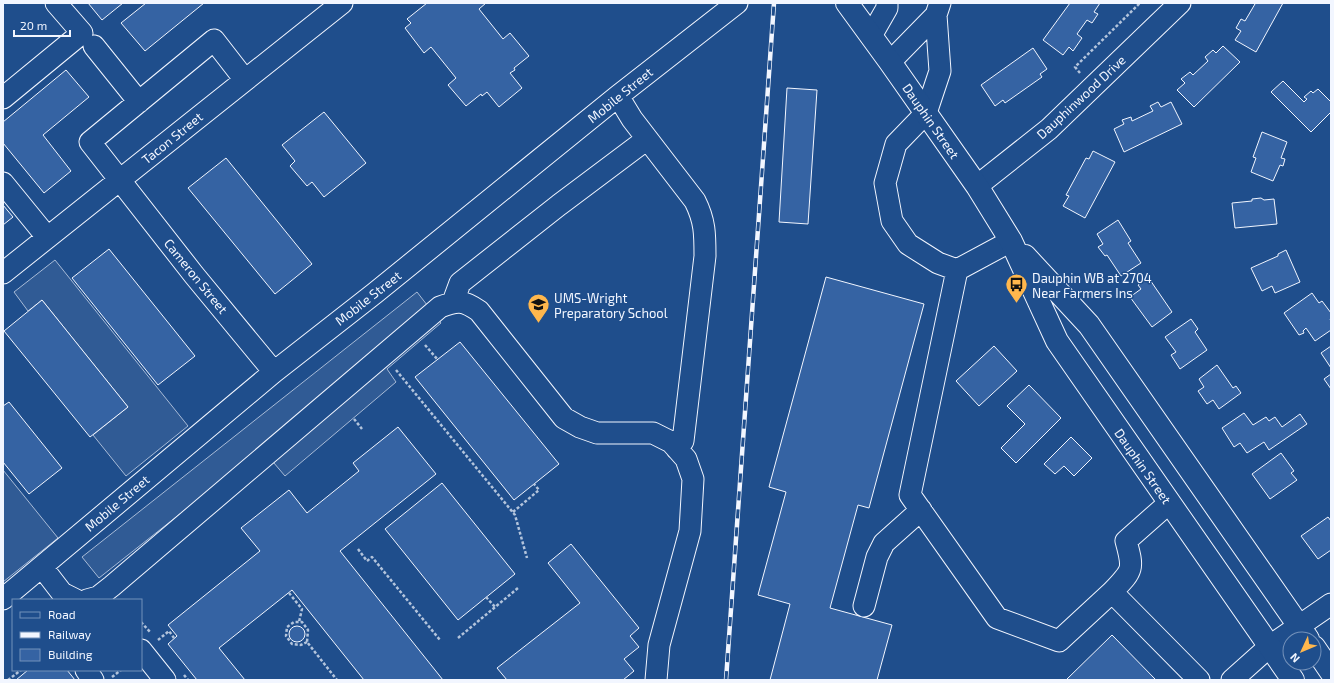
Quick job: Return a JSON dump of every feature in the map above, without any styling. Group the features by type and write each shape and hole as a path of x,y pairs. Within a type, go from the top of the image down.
{"main road":[{"name":"Dauphin Street","path":"847,3 978,186 1011,241 1057,341 1168,503 1293,680"},
{"name":"Dauphin Street","path":"1011,241 1089,325 1303,631"},
{"path":"1322,659 1331,672"}],"street":[{"path":"3,98 82,33 56,3"},
{"name":"Tacon Street","path":"3,273 342,3"},
{"name":"Mobile Street","path":"3,599 274,372 486,204 618,96 737,3"},
{"path":"871,36 887,8 887,3"},
{"name":"Dauphinwood Drive","path":"978,186 1049,129 1180,3"},
{"path":"890,62 938,9"},
{"path":"938,9 940,71 926,113 896,144 885,183 892,220 908,244 938,263 957,270 1011,241"},
{"path":"94,46 139,102 214,40 245,80"},
{"path":"618,96 647,140 695,201 702,215 705,236 705,256 683,441 677,448"},
{"name":"Cameron Street","path":"139,102 90,142 194,275 274,372"},
{"path":"453,302 460,282 559,205 647,140"},
{"path":"3,183 47,237"},
{"path":"957,270 910,495 997,618 1059,641 1129,575 1132,560 1126,541 1168,503"},
{"path":"95,599 440,307 453,302 466,303 479,311 564,418 580,427 597,433 653,433 671,442 686,459 693,479 690,531 659,644 656,680"},
{"path":"864,606 877,557 884,543 921,510"},
{"path":"42,567 67,598"},
{"path":"1112,592 1199,680"},
{"path":"1306,631 1331,604"},
{"path":"1232,680 1270,646 1282,641"},
{"path":"142,651 165,680"},
{"path":"87,671 93,680"}],"path":[{"path":"1092,87 1075,67 1140,3"},
{"path":"422,341 438,360"},
{"path":"393,367 513,512 527,558"},
{"path":"354,419 362,429"},
{"path":"513,512 539,490 534,484"},
{"path":"358,549 368,561 372,557 440,640"},
{"path":"458,638 518,588"},
{"path":"289,593 302,609 299,622"},
{"path":"486,597 495,607"},
{"path":"307,642 301,645 292,644 286,636 287,627 294,622 302,622 308,630 307,642 337,680"},
{"path":"142,623 157,641 169,631 174,638"},
{"path":"8,680 20,671"},
{"path":"109,680 120,671"}],"shaded area":[{"path":"55,260 188,426 126,476 93,435 128,407 42,300 28,311 14,292"},
{"path":"417,292 441,323 387,369 396,382 285,476 262,449 99,578 82,557"},
{"path":"3,470 58,538 3,582"}],"building":[{"path":"88,3 123,3 102,20"},
{"path":"146,3 204,3 145,51 121,23"},
{"path":"427,3 486,3 479,9 503,39 510,33 529,56 510,73 522,88 499,107 487,92 482,96 481,94 466,106 448,85 456,78 431,47 424,53 405,28 411,23 407,19"},
{"path":"1070,3 1100,3 1094,12 1098,14 1092,23 1087,20 1077,34 1082,38 1073,51 1069,47 1063,55 1043,40"},
{"path":"1252,3 1283,3 1256,52 1235,40 1241,31 1236,28 1241,19 1245,21 1255,4"},
{"path":"1223,46 1240,62 1194,107 1177,90 1185,83 1181,79 1190,72 1193,75 1208,61 1205,57 1213,50 1216,53"},
{"path":"1033,48 1047,69 1040,74 1042,77 1005,103 1003,100 995,106 981,85"},
{"path":"66,70 89,97 43,135 71,171 44,193 3,143 3,122"},
{"path":"1283,81 1304,102 1307,99 1304,97 1311,91 1313,93 1318,89 1331,102 1331,112 1311,132 1271,92"},
{"path":"787,88 817,90 808,224 779,222"},
{"path":"1158,102 1161,107 1171,102 1182,124 1124,152 1114,129 1124,124 1122,120 1131,117 1132,121 1153,111 1150,106"},
{"path":"324,112 366,163 324,197 312,182 307,186 290,166 295,161 282,145"},
{"path":"1262,132 1287,142 1281,158 1285,159 1283,166 1280,165 1273,181 1251,172 1256,158 1253,157"},
{"path":"1093,151 1115,162 1085,218 1063,206 1069,196 1066,195 1086,158 1089,159"},
{"path":"226,158 312,264 275,294 188,188"},
{"path":"1261,198 1264,200 1274,199 1277,224 1235,228 1232,203 1252,201 1252,199"},
{"path":"3,205 13,217 3,225"},
{"path":"1118,220 1131,241 1128,243 1141,263 1121,276 1107,255 1105,256 1098,247 1103,244 1097,234"},
{"path":"109,249 195,356 158,385 72,278"},
{"path":"1286,250 1300,282 1275,293 1272,286 1262,291 1251,268 1278,256 1278,254"},
{"path":"826,277 924,304 869,508 858,505 830,608 892,625 877,680 770,680 790,604 758,595 786,492 769,487"},
{"path":"1148,277 1172,312 1152,327 1130,297 1141,289 1138,285"},
{"path":"1312,293 1319,303 1322,301 1331,313 1331,330 1315,341 1306,328 1303,331 1304,333 1299,335 1284,313"},
{"path":"42,300 128,407 90,437 4,331"},
{"path":"1191,319 1198,329 1195,332 1207,350 1180,369 1171,355 1176,352 1165,337"},
{"path":"460,342 559,464 514,500 415,377"},
{"path":"994,346 1017,371 979,406 956,381"},
{"path":"1331,346 1331,368 1321,353"},
{"path":"1217,365 1233,388 1236,386 1241,393 1219,409 1213,400 1207,404 1198,391 1204,387 1199,379"},
{"path":"1331,374 1331,389 1324,379"},
{"path":"1029,385 1061,418 1016,463 1001,448 1025,424 1007,406"},
{"path":"9,402 62,468 29,494 3,462 3,406"},
{"path":"1244,413 1253,425 1266,417 1269,421 1275,417 1282,427 1300,414 1307,424 1269,450 1264,442 1247,453 1240,443 1234,447 1222,428"},
{"path":"398,427 436,474 340,551 443,680 364,680 292,590 219,648 245,680 197,680 168,644 177,636 168,625 260,551 241,528 289,490 307,513 359,471 353,463"},
{"path":"1071,437 1092,458 1074,476 1064,466 1055,474 1044,464"},
{"path":"1281,453 1294,471 1291,473 1297,480 1270,499 1252,474"},
{"path":"442,483 515,574 458,620 385,529"},
{"path":"1328,517 1331,521 1331,550 1318,559 1301,536"},
{"path":"571,544 639,628 630,636 639,647 624,659 634,671 623,680 507,680 497,668 580,603 548,563"},
{"path":"294,626 300,626 305,631 303,640 300,642 294,642 289,637 289,631"},
{"path":"1112,635 1156,680 1066,680"},
{"path":"27,671 68,671 75,680 16,680"}],"railway":[{"path":"726,680 774,3"}],"place":[{"name":"Dauphin WB at 2704 Near Farmers Ins","path":"1017,304"},
{"name":"UMS-Wright Preparatory School","path":"539,324"}]}
